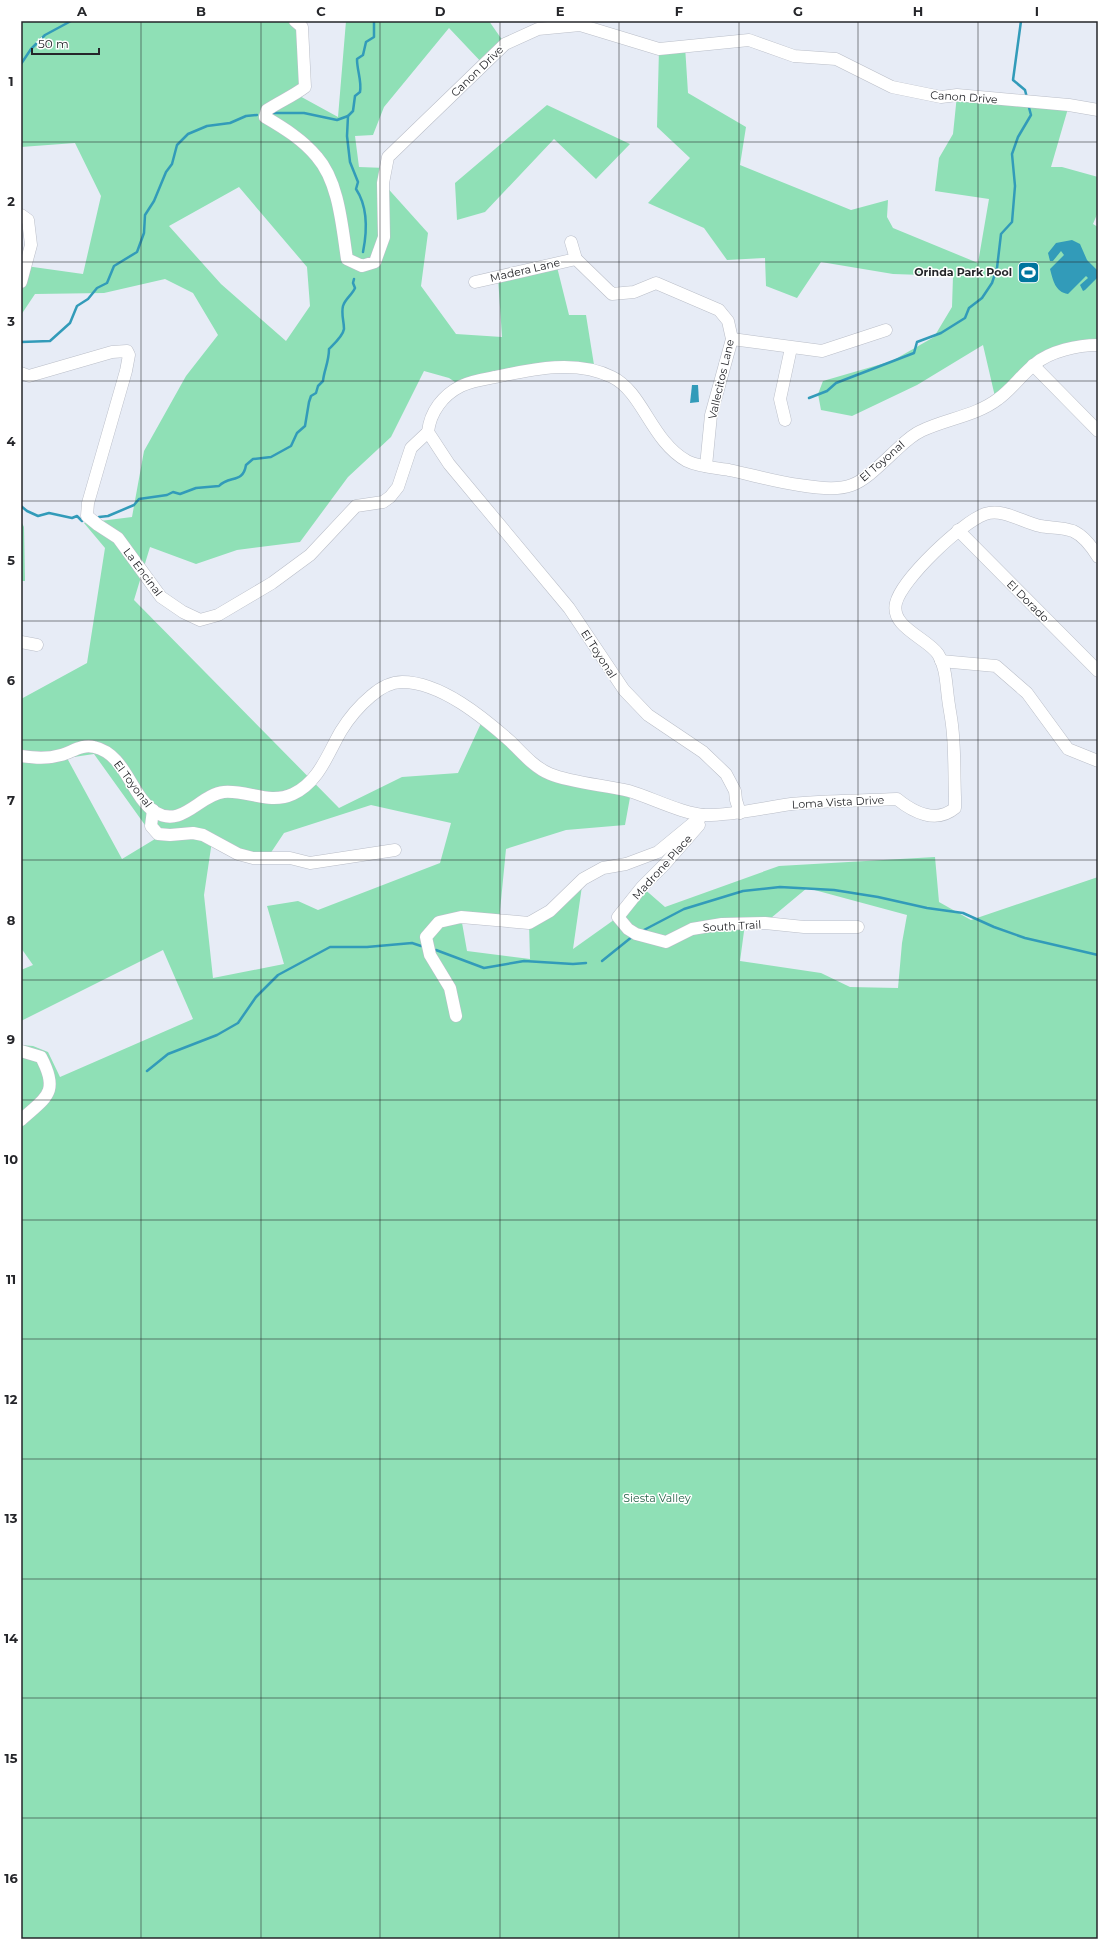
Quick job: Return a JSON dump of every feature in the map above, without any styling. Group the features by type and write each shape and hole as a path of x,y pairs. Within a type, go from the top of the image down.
{"street":[{"name":"Canon Drive","path":"295,21 302,28 305,87 296,94 282,100 267,110 265,117 290,133 318,158 334,187 341,215 347,259 362,266 375,262 384,237 383,183 388,157 506,44 538,29 580,25 659,49 749,40 794,56 836,59 892,87 941,97 957,95 1069,105 1098,110"},
{"path":"21,215 28,220 31,245 21,282"},
{"name":"Vallecitos Lane","path":"570,242 576,259 612,294 634,292 656,283 719,310 728,321 732,339 711,415 706,466"},
{"name":"Madera Lane","path":"474,282 576,259"},
{"path":"732,339 822,352 886,330"},
{"name":"El Toyonal","path":"21,756 48,758 64,755 84,746 98,748 113,756 145,802 153,810 166,816 176,816 221,792 232,792 262,798 279,798 294,794 304,787 320,769 342,730 364,702 385,686 403,682 430,687 476,713 523,754 549,774 631,792 703,815 740,813 735,791 726,774 703,752 648,715 615,680 569,608 449,464 428,432 430,418 438,406 449,394 461,386 534,368 562,367 584,369 612,377 627,387 665,443 688,461 797,485 829,489 852,486 871,473 906,440 920,431 996,401 1033,365 1043,358 1073,348 1098,345"},
{"path":"785,420 780,398 791,348"},
{"name":"La Encinal","path":"21,373 29,376 112,352 127,351 129,355 126,371 88,503 87,516 118,538 161,597 183,612 200,620 218,615 272,583 310,554 356,506 383,502 390,497 398,487 411,448 428,432"},
{"path":"1033,365 1098,431"},
{"name":"Loma Vista Drive","path":"740,813 792,804 897,798 911,810 928,815 948,814 955,808 953,731 945,672 941,661 931,647 903,626 898,618 896,604 916,572 958,530 984,515 991,513 1006,515 1040,526 1073,532 1084,539 1098,557"},
{"name":"El Dorado","path":"958,530 1098,671"},
{"path":"21,642 37,645"},
{"path":"941,661 996,666 1027,693 1068,749 1098,761"},
{"path":"153,810 151,826 158,834 170,835 194,833 203,835 238,854 253,858 290,858 310,863 395,850"},
{"path":"456,1016 450,988 430,955 426,937 439,922 461,917 529,923 550,911 583,879 603,868 626,864 658,852 703,815"},
{"name":"Madrone Place","path":"618,917 642,887 664,865 698,826 703,815"},
{"name":"South Trail","path":"618,917 628,929 636,934 666,942 692,929 722,924 858,927"},
{"path":"21,1051 41,1057 47,1069 50,1082 48,1096 21,1120"}],"green space":[{"name":"Siesta Valley","path":"21,21 305,21 302,28 305,73 296,94 338,117 346,21 489,21 505,44 484,65 449,28 384,107 373,135 355,136 359,167 386,168 383,183 428,233 421,286 456,334 502,337 498,277 556,263 569,315 586,315 595,371 562,367 461,386 449,378 424,371 391,437 348,477 300,542 237,550 196,564 150,547 134,600 339,808 402,777 458,773 483,719 543,771 631,792 625,825 566,830 506,849 499,921 461,917 467,951 530,959 529,923 583,879 573,949 618,917 642,887 665,907 779,866 935,857 939,902 971,920 1098,877 1098,1939 21,1939 21,1045 33,1046 48,1052 60,1077 193,1019 163,950 21,1021 21,970 33,965 21,948 21,699 87,663 105,548 84,523 132,517 144,451 186,376 218,335 193,293 165,279 104,293 35,294 21,315 21,281 26,266 83,274 101,196 75,143 21,147","holes":["239,187 307,267 310,306 286,341 221,284 169,226","94,754 155,839 122,859 67,758","371,805 451,823 440,863 318,910 298,901 267,906 284,964 213,978 204,895 212,841 239,856 270,854 284,833","807,888 907,915 902,943 898,988 850,987 821,973 740,961 745,924 765,923"]},
{"path":"685,46 688,93 746,127 740,165 851,210 888,200 887,217 893,228 978,263 989,199 935,191 939,158 953,134 957,95 1069,105 1051,167 1062,167 1098,177 1098,212 1093,224 1098,227 1098,345 1043,358 996,401 983,345 917,385 852,416 821,410 818,394 823,381 892,361 934,337 952,307 953,276 893,274 821,262 797,298 766,286 765,258 727,260 704,228 648,203 690,158 657,127 659,49"},
{"path":"547,105 630,144 596,179 554,139 485,212 457,220 455,183"},
{"path":"21,521 24,527 25,581 21,581"}],"water":[{"path":"1072,240 1080,244 1087,260 1097,270 1097,278 1083,291 1080,285 1088,278 1086,276 1068,294 1057,288 1050,269 1064,255 1061,251 1053,261 1050,261 1048,253 1056,243"},
{"path":"692,385 698,385 699,402 690,403"}],"waterway":[{"path":"21,64 31,49 45,35 71,21"},
{"path":"363,252 366,228 365,212 356,189 358,182 350,162 347,136 348,116 353,111 355,96 360,92 357,59 363,55 366,42 374,37 374,21"},
{"path":"1021,21 1013,80 1025,90 1027,98"},
{"path":"809,398 827,391 836,383 914,353 917,342 941,333 965,318 969,308 982,298 992,283 997,268 1001,234 1012,222 1015,186 1012,154 1018,137 1031,115 1028,104"},
{"path":"271,113 304,113 337,120 348,116"},
{"path":"21,342 50,341 70,323 77,306 88,299 97,288 107,283 114,266 137,252 144,233 145,215 154,201 166,172 172,164 177,145 188,134 207,126 230,123 246,116 257,115"},
{"path":"99,517 108,516 134,505 139,499 167,495 173,492 180,494 196,488 219,486 242,475 246,465 253,459 271,457 291,446 297,433 305,426 311,396 316,393 318,386 323,381 329,349 338,340 343,332 343,306 355,288 353,283 354,279"},
{"path":"21,506 27,511 38,516 49,513 72,518 77,516 82,521"},
{"path":"642,931 684,909 743,891 780,887 834,890 878,897 927,908 963,913 994,927 1025,938 1098,955"},
{"path":"602,961 633,936"},
{"path":"147,1071 168,1054 217,1035 238,1023 256,997 278,975 330,947 367,947 412,943 421,946"},
{"path":"436,950 484,968 524,961 573,964 586,963"}],"place":[{"name":"Orinda Park Pool","path":"1028,272"}]}
